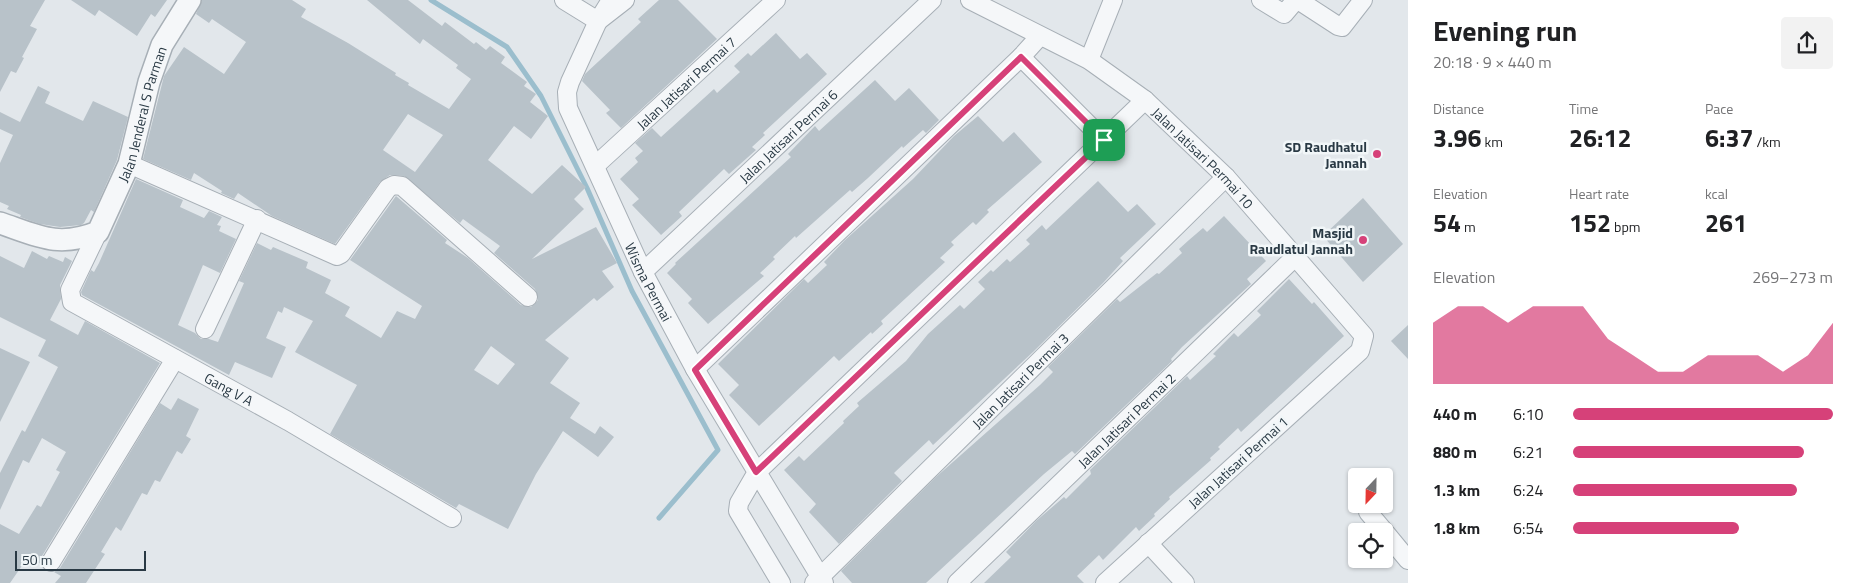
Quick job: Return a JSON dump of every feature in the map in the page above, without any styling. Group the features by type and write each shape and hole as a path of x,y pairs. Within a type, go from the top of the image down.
{"street":[{"name":"Jalan Jenderal S Parman","path":"98,232 129,164 154,64 162,45 190,0"},
{"path":"564,0 598,21 625,0"},
{"name":"Wisma Permai","path":"611,0 598,21 570,82 567,92 568,108 596,165 643,272 695,370 819,582"},
{"name":"Jalan Jatisari Permai 7","path":"596,165 776,0"},
{"name":"Jalan Jatisari Permai 6","path":"643,272 932,0"},
{"name":"Jalan Jatisari Permai 10","path":"970,0 1089,60 1145,100 1226,177 1364,336"},
{"path":"1089,60 1113,0"},
{"path":"1261,0 1284,14 1298,0 1342,27 1363,0"},
{"path":"695,370 1021,57 1040,36"},
{"path":"1021,57 1104,140"},
{"path":"781,583 738,512 739,503 756,472 1145,100"},
{"path":"129,164 339,255 388,188 394,184 402,186 528,297"},
{"name":"Jalan Jatisari Permai 3","path":"819,582 1226,177"},
{"path":"205,329 257,219"},
{"path":"0,223 36,235 70,241 98,232"},
{"name":"Gang V A","path":"98,232 70,290 72,302 288,421 452,518"},
{"name":"Jalan Jatisari Permai 2","path":"957,583 1296,256"},
{"name":"Jalan Jatisari Permai 1","path":"1105,583 1360,352 1364,336"},
{"path":"52,562 175,359"},
{"path":"1369,513 1377,523"},
{"path":"1393,542 1408,560"},
{"path":"1148,543 1185,583"}],"building":[{"path":"0,0 45,0 30,26 37,29 22,57 24,58 16,73 11,71 0,92"},
{"path":"71,0 167,0 155,17 151,14 137,36 99,10 95,16"},
{"path":"202,0 292,0 306,9 301,17 348,43 396,73 395,75 409,83 408,85 449,109 471,79 456,68 458,65 423,39 420,44 367,0 408,0 442,26 445,22 474,44 476,42 486,50 490,46 505,57 501,63 527,82 524,86 536,94 530,102 548,116 531,139 514,126 488,160 532,194 562,165 586,187 574,199 584,209 532,259 596,227 617,263 602,271 614,287 597,301 594,298 545,340 569,358 550,383 580,403 570,418 595,434 600,426 614,437 598,457 563,431 536,474 508,529 459,504 456,508 330,434 357,385 295,352 313,321 284,307 282,313 278,311 266,338 286,347 272,378 235,362 229,375 82,295 81,292 91,270 94,272 99,263 136,179 183,200 180,207 204,218 209,211 222,217 217,225 221,226 219,231 236,239 220,273 203,265 178,325 195,333 201,339 218,342 244,283 239,281 257,243 271,250 273,247 308,262 306,268 331,280 325,293 350,307 345,316 381,338 397,311 415,319 422,306 350,260 396,196 447,240 445,243 468,258 521,305 531,307 538,300 535,289 494,253 500,246 463,219 460,223 404,176 390,175 380,182 335,244 272,216 238,193 234,199 221,193 222,191 194,173 191,180 143,159 164,76 184,47 224,74 246,42 212,19 209,23 196,14","holes":["408,114 443,135 415,172 383,150","491,346 515,364 498,385 474,370"]},
{"path":"659,0 678,0 717,39 621,128 606,113 610,110 582,81 585,74 641,22 638,19"},
{"path":"776,33 800,59 807,53 827,74 763,133 765,135 752,147 756,150 729,174 724,169 679,212 682,216 661,235 632,205 639,199 620,179 638,162 635,158 643,151 635,143 652,128 661,137 714,89 717,93 740,72 734,66 748,53 751,56"},
{"path":"875,80 895,101 909,88 939,120 926,133 923,130 903,148 902,146 852,192 850,190 796,238 795,236 773,257 775,259 760,273 764,276 708,324 688,303 692,299 667,273 675,263 791,157 788,154 815,126 819,131"},
{"path":"38,86 50,92 45,103 83,121 93,101 128,117 117,160 94,212 91,210 81,225 60,227 40,224 20,217 21,215 7,209 9,206 0,202 0,163 13,135 0,129 0,112 20,122"},
{"path":"978,116 1003,142 1014,132 1042,162 987,210 989,212 976,225 973,222 951,242 954,245 940,258 945,262 881,321 883,324 872,334 871,332 839,361 834,356 759,426 729,395 739,385 718,364 804,279 808,283 827,265 824,262 845,240 913,179 954,136"},
{"path":"1098,181 1128,212 1137,204 1156,224 1120,258 1123,261 1103,283 1033,352 933,445 929,440 894,473 902,481 839,544 809,512 816,504 784,470 799,456 804,461 844,423 843,421 859,406 857,403 906,361 928,334 960,305 964,309 985,289 978,282 991,270 993,272 1007,259 1010,262 1030,244 1026,240 1042,225 1046,230"},
{"name":"Masjid Raudlatul Jannah","path":"1363,198 1403,244 1363,282 1323,236"},
{"path":"1224,216 1266,261 1247,279 1251,284 1182,347 1171,359 1172,361 1075,454 1072,451 1044,474 926,583 852,583 841,571 936,477 1040,385 1053,372 1048,367 1117,299 1120,302 1157,273 1159,274 1182,253 1179,249 1189,240 1203,228 1207,232"},
{"path":"32,251 47,259 49,256 63,262 65,257 72,261 60,285 61,299 50,320 78,335 85,321 160,363 42,556 41,564 28,557 10,583 0,583 0,524 19,534 37,505 41,507 60,472 56,470 66,452 42,438 29,463 23,460 0,510 0,473 22,430 25,432 58,367 38,356 46,340 0,317 0,256 24,268"},
{"path":"1289,279 1312,304 1314,302 1344,336 1241,432 1238,428 1218,447 1220,449 1210,458 1211,460 1169,497 1170,499 1154,514 1155,516 1139,531 1136,527 1103,560 1099,555 1077,576 1084,583 984,583 1011,557 1006,552 1036,521 1064,497 1066,499 1091,474 1090,470 1187,376 1190,380 1216,356 1213,354 1234,333 1238,337 1261,315 1257,311"},
{"path":"1408,325 1408,359 1391,341"},
{"path":"0,348 30,362 0,422"},
{"path":"178,398 199,409 186,436 191,439 182,454 177,451 160,482 155,480 147,495 142,493 121,531 116,527 101,552 105,554 86,583 55,583 61,576 54,572 60,568 160,403 171,410"}],"waterway":[{"path":"431,0 507,47 541,96 587,188 632,291 718,450 659,518"}],"place":[{"name":"SD Raudhatul Jannah","path":"1377,154"},
{"name":"Masjid Raudlatul Jannah","path":"1363,240"}],"route":[{"path":"1021,57 1104,140 756,472 695,370 1021,57"}]}
